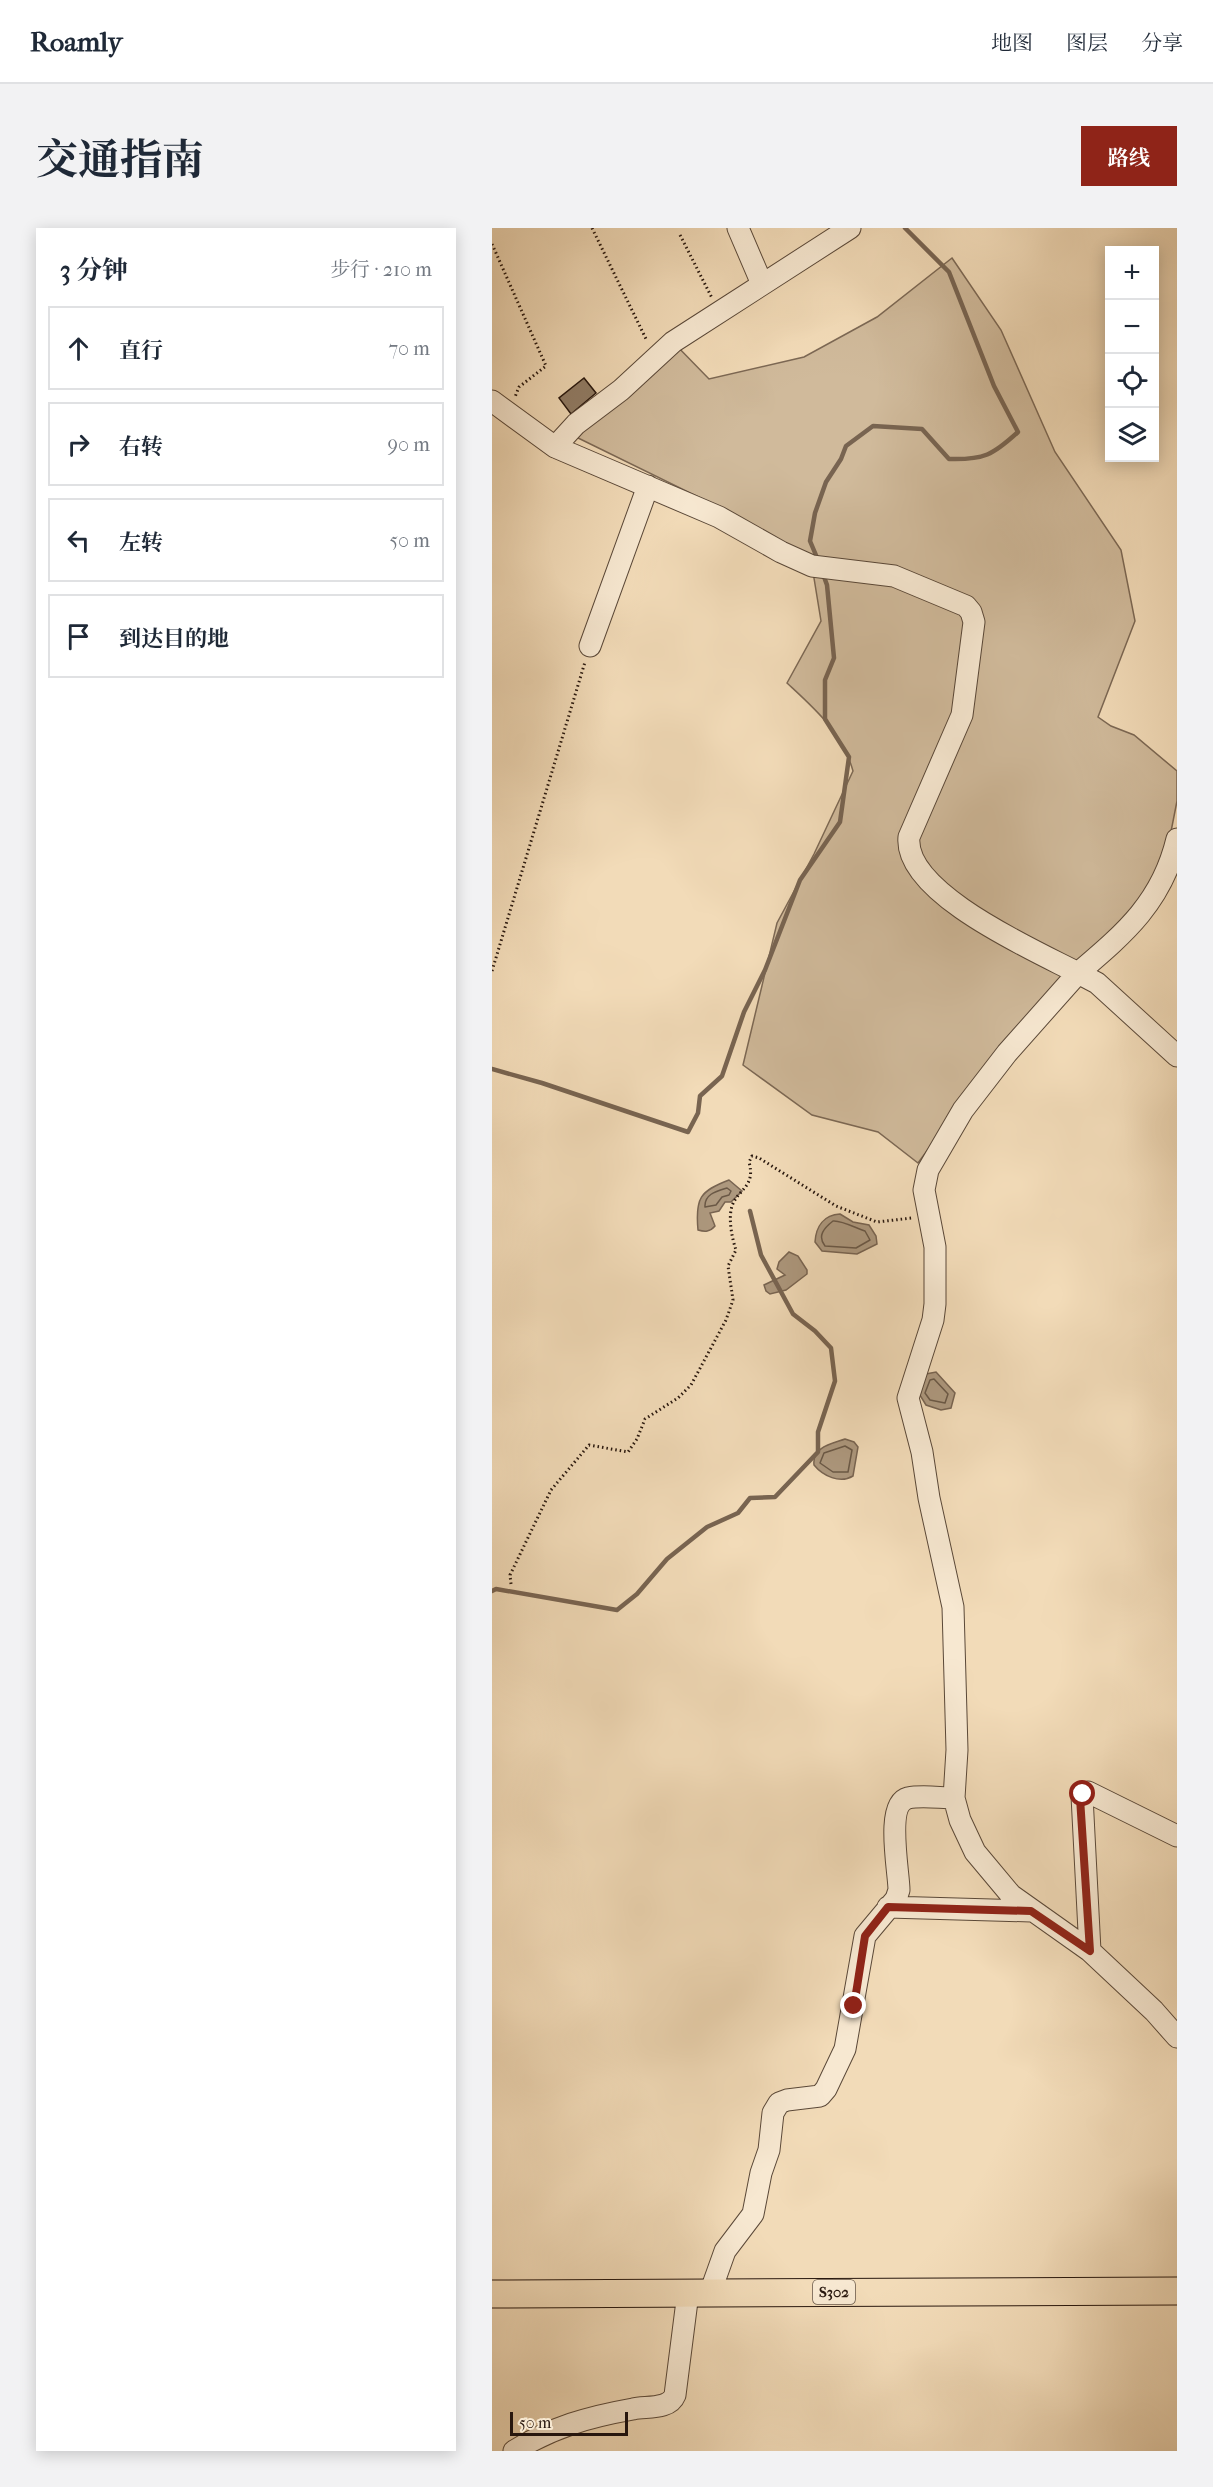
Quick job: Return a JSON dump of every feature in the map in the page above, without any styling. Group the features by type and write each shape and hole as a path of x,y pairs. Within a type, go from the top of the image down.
{"main road":[{"name":"S302","path":"492,2294 1177,2291"}],"street":[{"path":"738,228 762,284"},
{"path":"555,447 576,424 621,390 673,342 850,228"},
{"path":"500,407 555,447 719,517 781,552 812,566 894,576 915,582 966,606 973,617 962,715 909,837 910,852 914,862 930,883 965,911 1096,982 1177,1056"},
{"path":"590,645 648,486"},
{"path":"1177,839 1162,880 1143,913 1133,925 1078,973 1007,1053 963,1110 928,1170 924,1190 935,1247 935,1304 933,1320 908,1398 922,1452 929,1498 953,1606 957,1750 954,1798 960,1820 975,1852 1011,1895 1090,1951 1130,1988 1177,2037"},
{"path":"1090,1951 1082,1796 1088,1792 1177,1836"},
{"path":"514,2451 540,2435 568,2425 672,2401 699,2293 725,2251 753,2214 761,2173 769,2150 773,2113 779,2103 787,2100 820,2096 826,2089 845,2049 865,1936 896,1899 899,1890 895,1815 899,1805 910,1798 954,1798"},
{"path":"888,1907 1031,1911"}],"path":[{"path":"592,228 656,358"},
{"path":"680,235 719,313"},
{"path":"492,244 546,366 519,387 500,407"},
{"path":"492,971 590,645"},
{"path":"511,1584 510,1575 551,1490 589,1445 628,1452 637,1439 645,1419 678,1398 691,1385 726,1320 733,1300 728,1266 736,1250 732,1236 732,1205 746,1188 751,1171 749,1162 752,1156 759,1158 836,1206 877,1222 929,1216"}],"shaded area":[{"path":"952,258 1001,330 1055,452 1121,550 1135,621 1098,717 1111,726 1134,735 1177,771 1177,801 1166,857 1129,921 972,1090 918,1163 878,1132 812,1115 743,1065 777,923 814,854 853,771 835,733 787,683 821,621 812,566 727,511 574,436 673,342 709,379 804,357 877,317"}],"water":[{"path":"729,1180 742,1191 731,1202 725,1202 719,1211 710,1213 715,1226 713,1228 707,1231 698,1230 698,1210 702,1197 711,1188"},
{"path":"840,1214 853,1222 869,1225 876,1236 877,1244 857,1254 822,1251 815,1242 819,1226 825,1219"},
{"path":"789,1252 798,1256 807,1274 786,1290 770,1294 764,1285 785,1275 777,1269 779,1262"},
{"path":"936,1372 955,1393 951,1408 941,1410 926,1405 918,1392 926,1374"},
{"path":"845,1439 854,1442 858,1447 853,1476 843,1479 832,1478 814,1465 814,1459 823,1447"}],"building":[{"path":"584,378 596,393 571,414 559,398"}],"waterway":[{"path":"818,560 810,541 815,513 826,482 841,459 846,446 873,426 922,429 949,459 980,457 1002,446 1018,432 994,386 949,272 905,228"},
{"path":"492,1069 542,1083 688,1132 698,1113 700,1096 722,1076 744,1012 765,970 800,880 840,822 849,757 825,719 825,680 834,658 827,585 823,574"},
{"path":"492,1591 496,1589 617,1610 637,1594 667,1559 707,1527 738,1513 750,1498 775,1497 818,1452 818,1432 835,1381 831,1348 815,1331 793,1314 761,1255 750,1211"}],"route":[{"path":"854,2006 865,1936 888,1907 1031,1911 1090,1951 1080,1798 1083,1794"}]}
